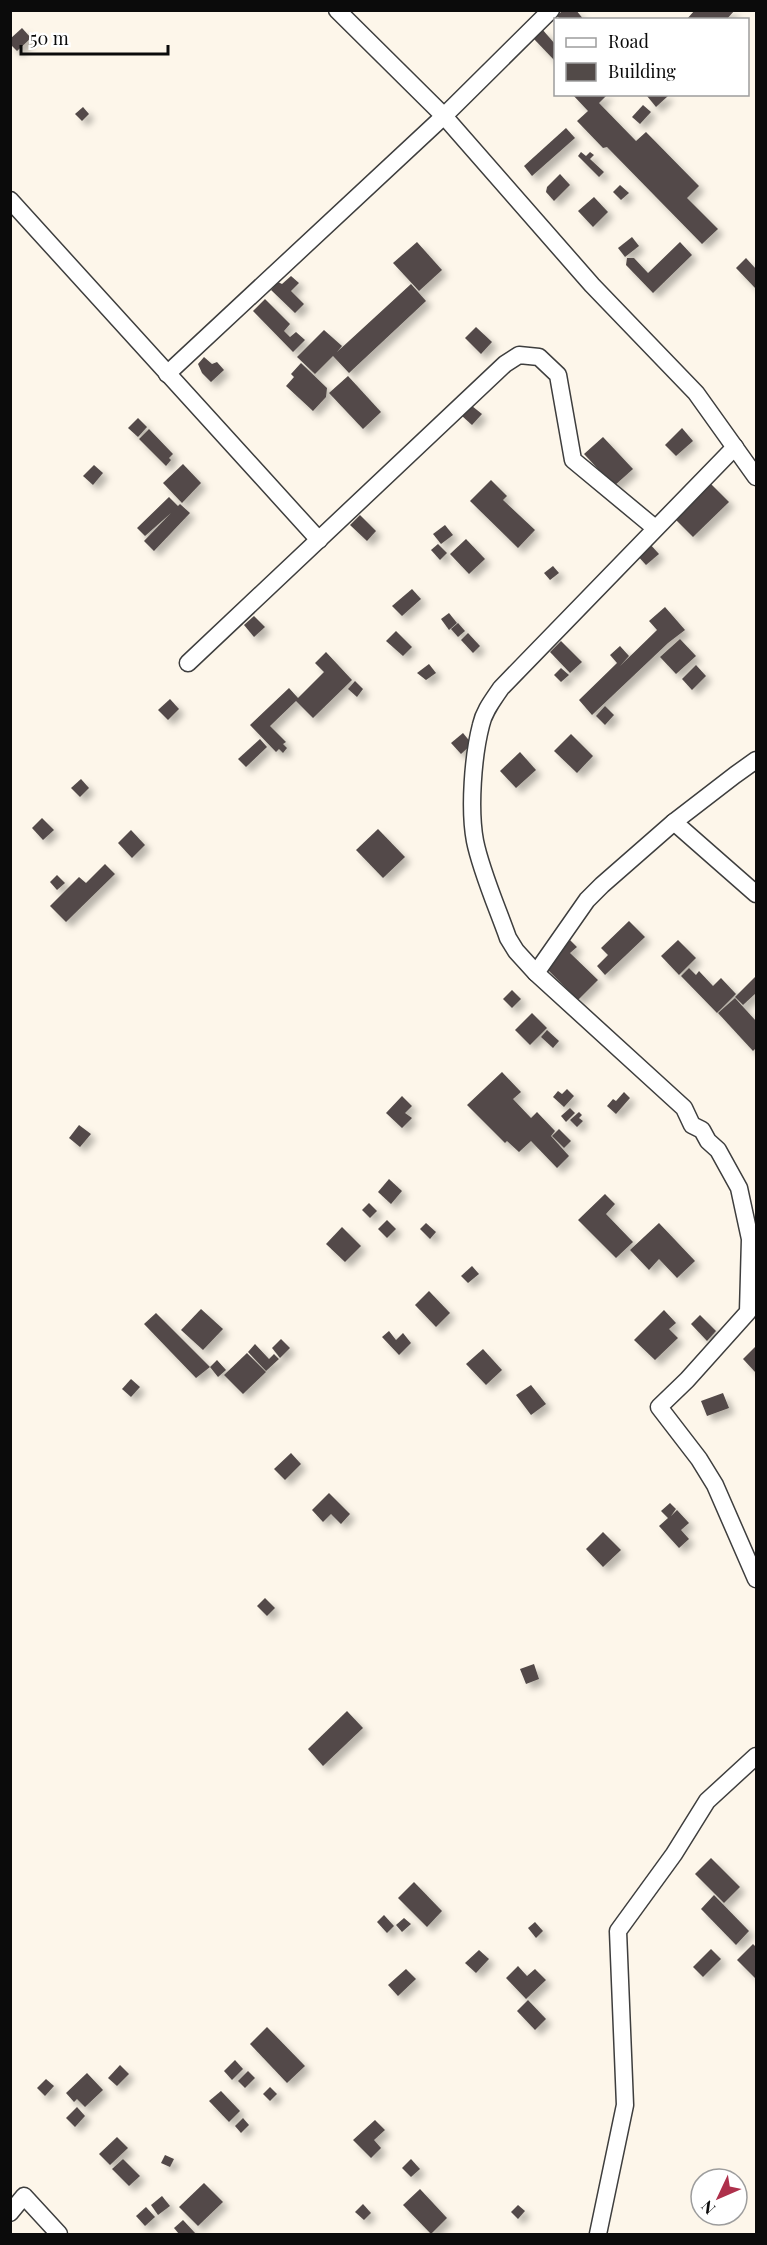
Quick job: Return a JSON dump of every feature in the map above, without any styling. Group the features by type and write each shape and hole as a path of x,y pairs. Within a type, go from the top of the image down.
{"street":[{"path":"337,10 444,116 592,285 696,393 756,477"},
{"path":"167,374 444,116 551,10"},
{"path":"10,201 319,540"},
{"path":"188,663 505,364 519,355 539,357 558,375 573,460 655,528"},
{"path":"735,447 501,688 488,706 481,724 477,748 471,817 476,844 508,938 516,951 536,973 684,1108 692,1125 702,1130 708,1141 718,1150 739,1188 750,1239 748,1312 687,1380 659,1407 699,1459 715,1485 756,1579"},
{"path":"536,973 587,900 674,822 756,760"},
{"path":"674,822 756,894"},
{"path":"598,2235 625,2104 618,1931 674,1854 707,1801 756,1756"},
{"path":"10,2213 24,2196 59,2235"}],"building":[{"path":"563,10 576,10 582,18 559,18 557,16"},
{"path":"695,10 735,10 728,18 688,18"},
{"path":"22,28 31,38 17,51 10,44 10,39"},
{"path":"542,29 554,43 554,60 533,38"},
{"path":"574,96 606,96 599,103 636,141 646,132 699,186 687,198 718,229 702,244 607,147 603,148 577,121 588,111"},
{"path":"647,96 668,96 656,107"},
{"path":"643,105 651,112 640,124 632,117"},
{"path":"83,107 89,114 82,121 75,114"},
{"path":"566,128 575,138 532,176 524,166"},
{"path":"581,152 586,156 590,152 594,155 590,159 604,172 599,177 578,156"},
{"path":"560,174 570,185 554,201 546,192 547,187"},
{"path":"620,185 629,193 621,200 613,192"},
{"path":"594,197 608,212 593,227 578,211"},
{"path":"632,237 639,246 625,257 618,248"},
{"path":"417,242 442,270 419,291 393,263"},
{"path":"680,242 692,255 653,293 626,265 627,258 634,258 648,273"},
{"path":"746,258 756,269 756,289 736,268"},
{"path":"291,276 299,283 291,291 304,304 295,313 271,290 278,282 282,284"},
{"path":"411,284 426,301 349,373 333,356 315,374 297,357 324,330 342,346 337,352"},
{"path":"265,299 290,324 284,331 290,337 296,332 305,340 293,352 253,311"},
{"path":"476,327 492,342 481,354 465,338"},
{"path":"204,357 212,364 217,362 224,370 211,382 202,373 198,364"},
{"path":"301,363 327,388 326,397 313,411 286,386 294,377 291,374"},
{"path":"348,376 381,412 363,429 329,393"},
{"path":"472,406 482,414 472,425 462,416"},
{"path":"138,418 147,427 138,437 128,428"},
{"path":"682,428 693,441 676,456 665,445"},
{"path":"149,429 173,454 166,466 139,439"},
{"path":"603,437 633,469 614,486 584,454"},
{"path":"183,464 201,483 182,503 163,483"},
{"path":"94,465 103,473 93,485 83,476"},
{"path":"491,480 507,496 503,500 535,530 518,548 470,501"},
{"path":"711,484 729,502 693,537 675,519"},
{"path":"169,497 190,513 154,551 144,541 171,513 145,536 137,528"},
{"path":"360,515 376,531 367,541 350,525"},
{"path":"445,525 453,535 441,544 433,534"},
{"path":"466,539 485,559 469,574 450,554"},
{"path":"649,543 659,554 646,565 636,554"},
{"path":"438,544 447,553 440,560 431,550"},
{"path":"553,566 559,573 550,580 544,573"},
{"path":"412,589 421,599 402,616 392,606"},
{"path":"665,607 685,630 668,643 592,715 579,700 617,663 610,655 620,646 629,656 620,666 657,630 649,621"},
{"path":"449,613 457,623 449,630 441,619"},
{"path":"254,616 265,627 254,637 244,625"},
{"path":"458,623 465,631 458,637 451,629"},
{"path":"396,631 412,647 403,656 386,641"},
{"path":"468,633 480,646 473,653 461,640"},
{"path":"680,639 696,656 676,674 660,657"},
{"path":"561,641 582,662 570,673 550,652"},
{"path":"326,652 352,680 313,718 296,701 270,726 286,742 283,744 287,748 283,753 279,749 276,752 250,725 289,688 298,698 324,672 315,663"},
{"path":"429,664 436,673 426,680 417,673"},
{"path":"696,665 706,676 692,690 682,679"},
{"path":"561,668 569,675 561,682 554,675"},
{"path":"355,681 363,689 357,697 348,689"},
{"path":"170,699 179,709 168,720 158,710"},
{"path":"605,706 614,715 605,725 596,716"},
{"path":"463,733 472,744 461,754 451,743"},
{"path":"571,734 593,756 577,773 554,751"},
{"path":"260,739 267,747 246,767 238,759"},
{"path":"520,752 536,770 516,788 500,771"},
{"path":"81,779 89,788 80,797 71,788"},
{"path":"42,818 54,830 43,840 32,828"},
{"path":"378,829 405,857 383,878 356,850"},
{"path":"131,830 145,845 132,858 118,843"},
{"path":"105,864 115,874 66,922 50,906 79,877 86,883"},
{"path":"57,875 65,883 57,890 50,882"},
{"path":"629,921 645,937 605,975 597,966 608,955 601,948"},
{"path":"568,938 577,947 570,953 598,980 578,1000 542,964"},
{"path":"678,940 696,958 679,975 661,956"},
{"path":"689,968 696,975 699,971 713,986 721,978 736,994 717,1013 681,976"},
{"path":"756,976 756,993 743,1005 735,997"},
{"path":"512,990 521,999 512,1008 503,999"},
{"path":"735,998 756,1021 756,1048 753,1051 718,1013"},
{"path":"532,1013 547,1028 530,1045 515,1030"},
{"path":"547,1030 559,1041 553,1048 541,1037"},
{"path":"502,1072 521,1092 513,1099 531,1118 537,1112 555,1131 551,1136 569,1156 557,1168 531,1141 519,1152 507,1141 505,1143 467,1105"},
{"path":"567,1089 574,1096 564,1107 553,1097 558,1091 562,1094"},
{"path":"624,1092 630,1098 616,1114 607,1106 613,1099 616,1101"},
{"path":"402,1096 412,1106 405,1113 412,1118 402,1128 386,1113"},
{"path":"570,1108 575,1113 566,1122 561,1116"},
{"path":"579,1112 582,1115 579,1118 583,1121 577,1127 570,1120"},
{"path":"79,1125 91,1134 80,1147 69,1138"},
{"path":"559,1129 571,1141 564,1148 552,1136"},
{"path":"389,1179 402,1191 391,1204 378,1192"},
{"path":"605,1194 615,1204 606,1214 633,1242 616,1258 578,1220"},
{"path":"369,1203 377,1211 370,1218 362,1210"},
{"path":"387,1220 396,1229 387,1238 378,1229"},
{"path":"426,1223 436,1232 430,1239 420,1229"},
{"path":"659,1223 695,1261 677,1278 659,1259 649,1270 630,1250"},
{"path":"342,1227 361,1246 345,1262 326,1244"},
{"path":"472,1266 479,1274 468,1283 461,1276"},
{"path":"429,1291 450,1313 436,1327 415,1305"},
{"path":"201,1309 223,1329 203,1350 181,1330"},
{"path":"664,1310 676,1323 669,1329 678,1338 655,1360 634,1340"},
{"path":"156,1313 210,1367 196,1378 144,1324"},
{"path":"700,1315 716,1331 707,1341 691,1324"},
{"path":"389,1331 396,1340 403,1333 411,1343 399,1355 382,1337"},
{"path":"281,1339 290,1348 280,1358 272,1348"},
{"path":"255,1344 269,1359 274,1354 279,1359 266,1371 248,1352"},
{"path":"756,1346 756,1373 743,1359"},
{"path":"483,1349 502,1370 486,1385 466,1364"},
{"path":"247,1353 266,1372 243,1394 224,1375"},
{"path":"217,1360 226,1370 218,1377 210,1367"},
{"path":"131,1379 140,1387 131,1397 122,1389"},
{"path":"531,1385 546,1404 531,1415 516,1395"},
{"path":"723,1393 729,1408 707,1416 701,1401"},
{"path":"291,1453 301,1464 285,1480 274,1469"},
{"path":"329,1493 350,1514 341,1524 331,1514 323,1522 312,1510"},
{"path":"670,1503 676,1509 671,1516 677,1510 689,1523 681,1530 689,1539 679,1548 659,1526 668,1518 661,1511"},
{"path":"603,1532 621,1550 603,1567 586,1549"},
{"path":"265,1598 275,1608 267,1616 257,1606"},
{"path":"534,1664 539,1679 526,1684 520,1669"},
{"path":"347,1711 363,1728 323,1766 308,1749"},
{"path":"711,1858 740,1887 724,1903 695,1874"},
{"path":"414,1882 442,1911 427,1927 398,1898"},
{"path":"714,1895 749,1931 736,1945 701,1909"},
{"path":"384,1915 394,1926 387,1933 377,1922"},
{"path":"404,1918 411,1924 402,1932 396,1925"},
{"path":"535,1922 543,1931 536,1938 528,1928"},
{"path":"753,1944 756,1947 756,1979 737,1960"},
{"path":"711,1949 721,1959 703,1977 693,1967"},
{"path":"479,1950 489,1959 476,1973 465,1963"},
{"path":"518,1966 527,1976 535,1969 546,1980 526,1999 506,1978"},
{"path":"406,1969 416,1979 398,1996 388,1985"},
{"path":"528,2000 546,2019 535,2030 517,2011"},
{"path":"267,2027 305,2066 287,2083 250,2044"},
{"path":"235,2060 243,2069 232,2080 224,2071"},
{"path":"120,2065 129,2074 117,2086 108,2078"},
{"path":"248,2071 255,2078 245,2088 238,2081"},
{"path":"87,2073 103,2090 85,2107 77,2099 74,2102 66,2093"},
{"path":"46,2079 54,2086 45,2096 37,2088"},
{"path":"270,2087 277,2094 270,2101 263,2094"},
{"path":"221,2091 240,2111 229,2122 209,2101"},
{"path":"77,2107 85,2116 75,2127 66,2118"},
{"path":"243,2118 249,2125 241,2133 235,2126"},
{"path":"375,2120 385,2130 374,2140 381,2148 371,2158 353,2140"},
{"path":"117,2137 128,2148 110,2165 99,2154"},
{"path":"165,2155 174,2159 170,2167 161,2163"},
{"path":"123,2159 140,2176 129,2186 112,2169"},
{"path":"411,2159 420,2169 411,2177 402,2168"},
{"path":"204,2183 223,2202 198,2226 179,2207"},
{"path":"420,2189 447,2218 431,2234 403,2205"},
{"path":"162,2196 170,2206 158,2215 151,2205"},
{"path":"363,2204 371,2213 364,2220 355,2212"},
{"path":"518,2205 525,2211 518,2219 511,2212"},
{"path":"146,2207 155,2217 145,2226 136,2216"},
{"path":"183,2220 196,2234 179,2234 174,2228"}]}
